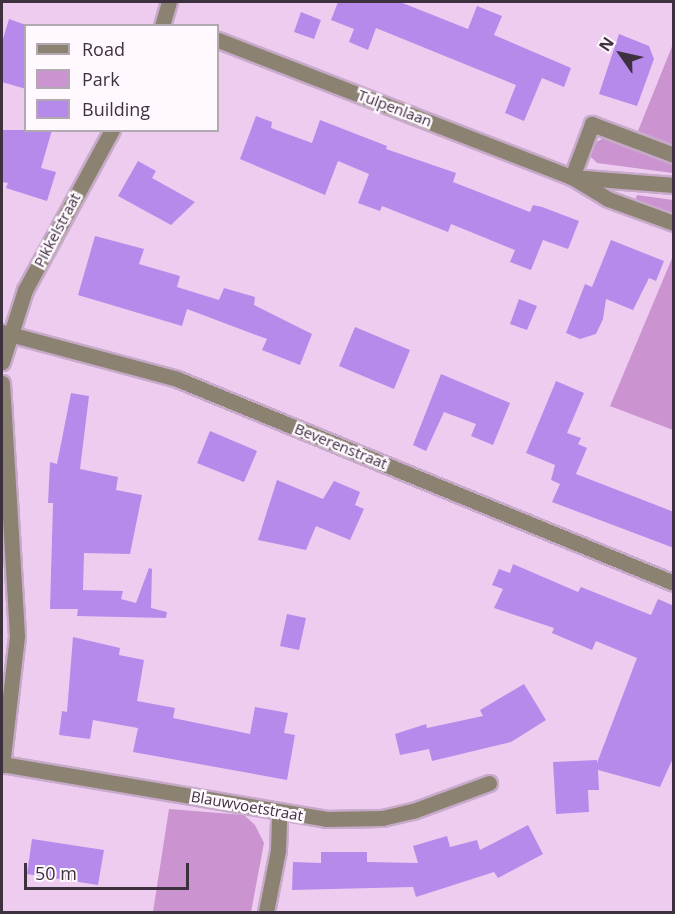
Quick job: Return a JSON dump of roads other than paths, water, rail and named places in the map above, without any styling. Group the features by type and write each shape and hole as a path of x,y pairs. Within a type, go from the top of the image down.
{"street":[{"path":"167,24 169,2"},
{"name":"Tulpenlaan","path":"219,40 572,177 608,199 674,224"},
{"path":"572,177 592,124 674,154"},
{"name":"Pikkelstraat","path":"2,362 5,332 55,230 111,132"},
{"name":"Tulpenlaan","path":"572,177 674,185"},
{"name":"Beverenstraat","path":"5,332 177,380 674,583"},
{"path":"2,383 17,636 2,764"},
{"name":"Blauwvoetstraat","path":"2,764 279,813 327,819 382,818 413,811 489,783"},
{"path":"266,912 278,850 279,813"}]}
